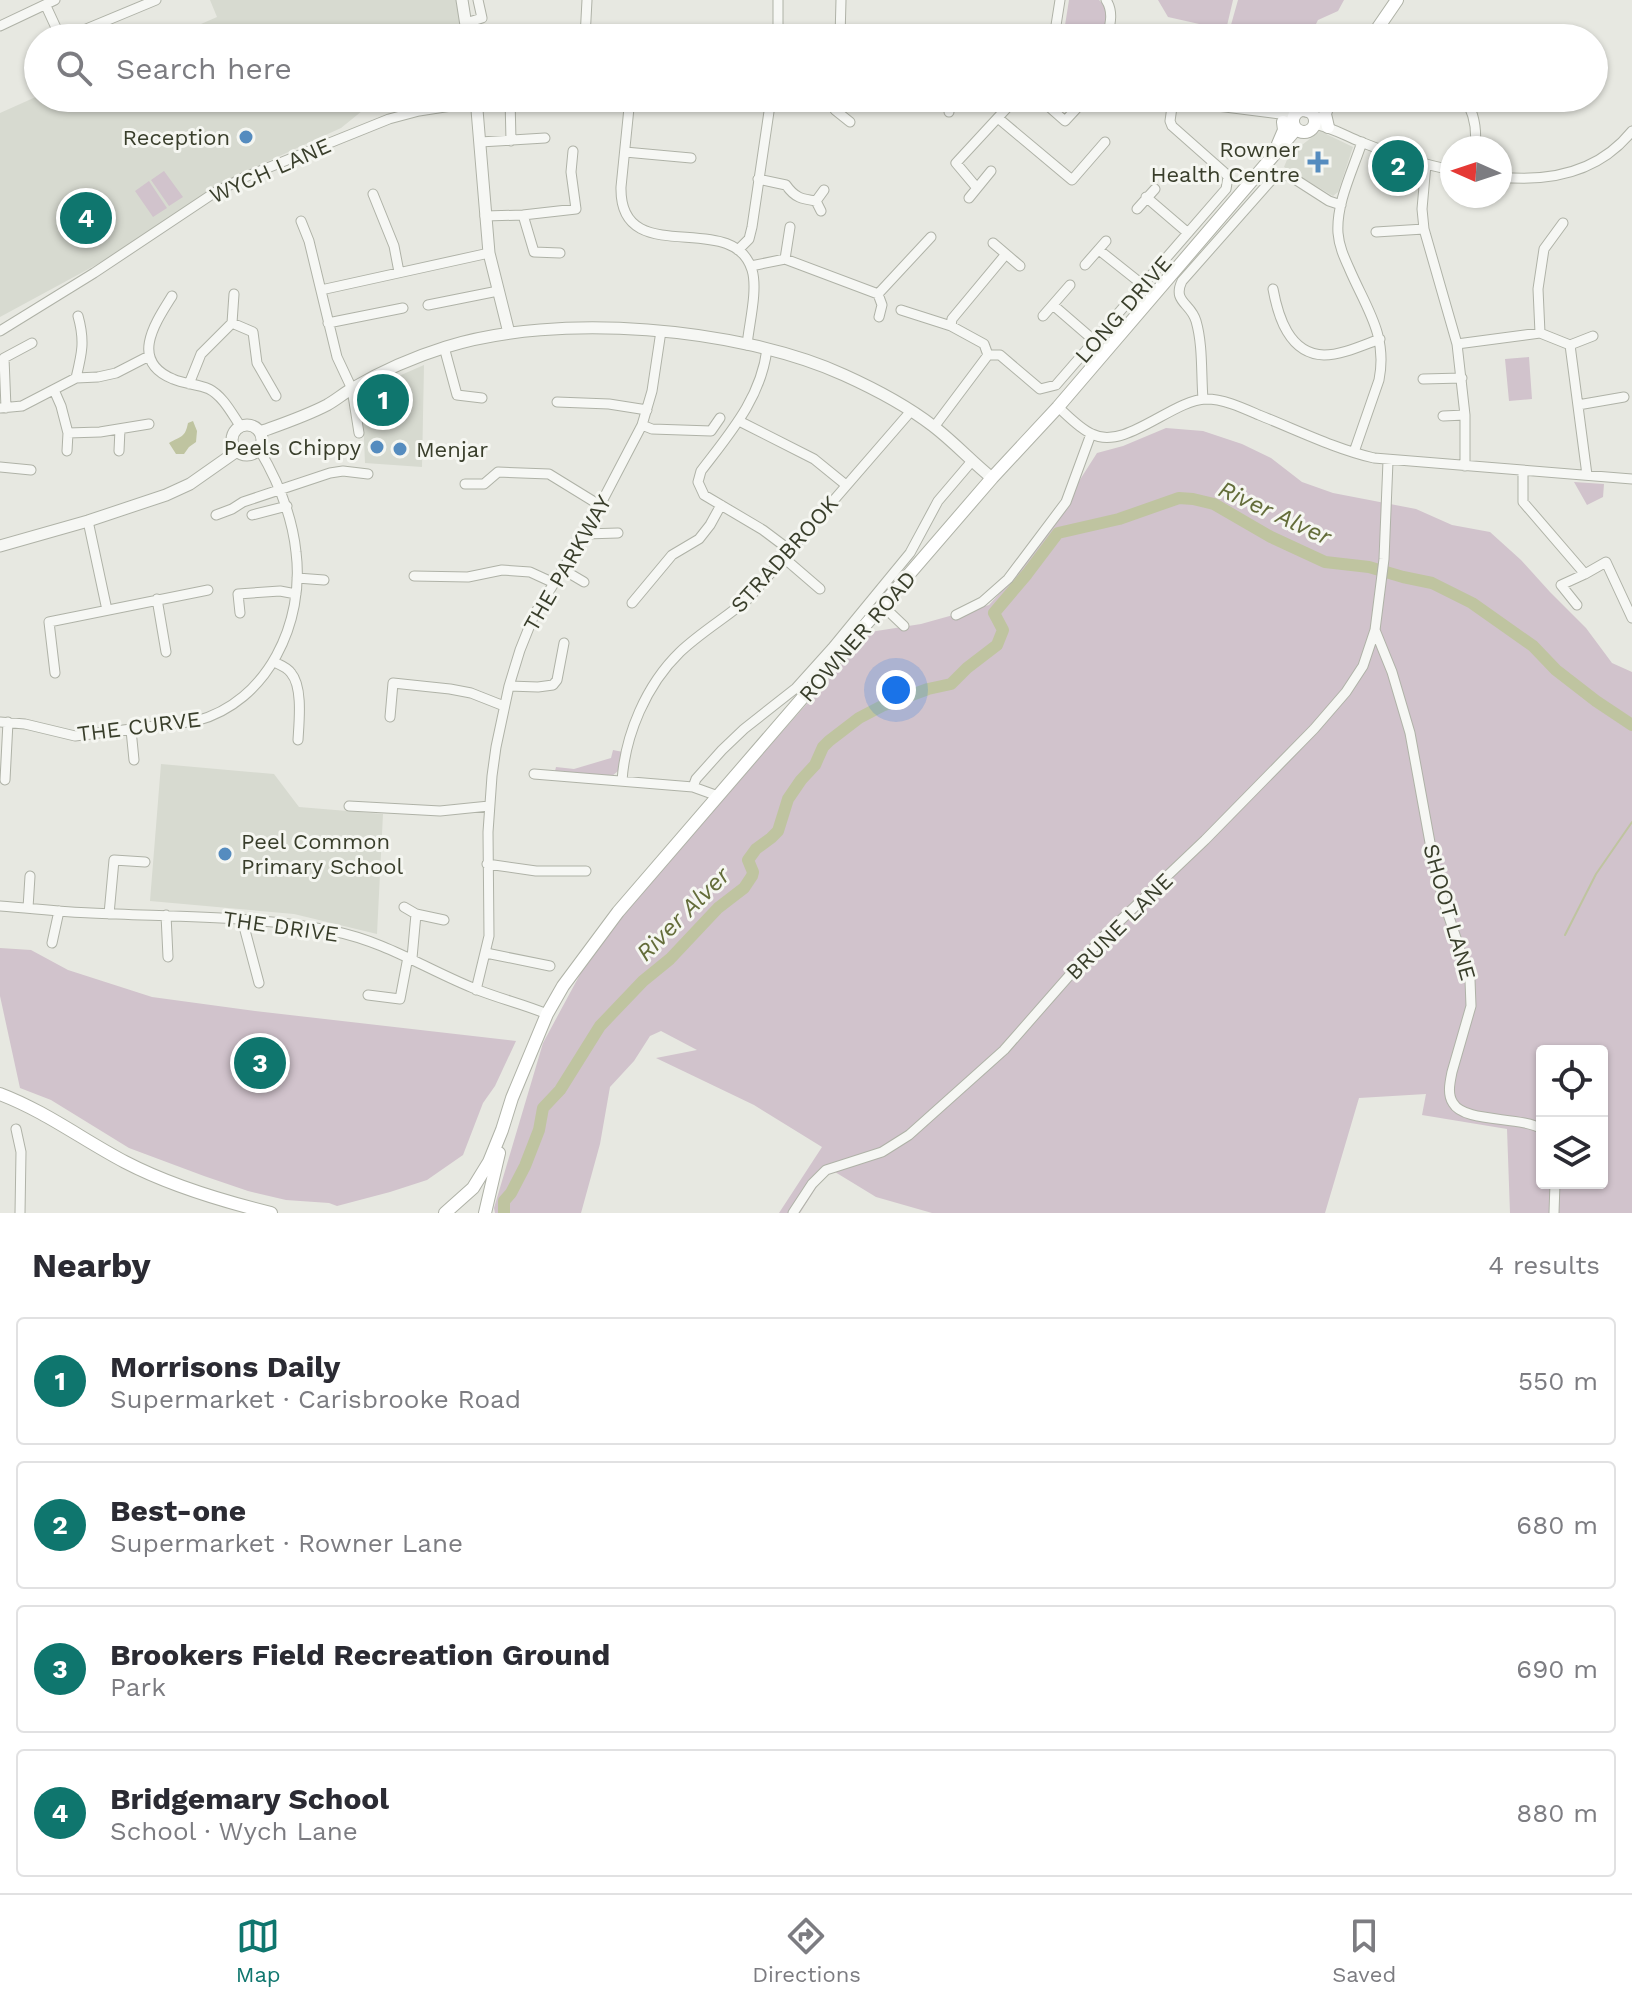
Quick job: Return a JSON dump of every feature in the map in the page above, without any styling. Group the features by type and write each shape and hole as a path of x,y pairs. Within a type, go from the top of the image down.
{"main road":[{"path":"1381,24 1397,0"},
{"name":"ROWNER ROAD","path":"445,1213 473,1188 489,1162 547,1014 563,986 618,912 992,478 1058,407 1309,112"},
{"name":"ROWNER ROAD","path":"1259,173 1312,112"},
{"path":"1325,112 1328,127"},
{"path":"0,1094 40,1112 125,1162 160,1178 234,1204 271,1213"},
{"name":"ROWNER ROAD","path":"485,1213 502,1130"}],"street":[{"path":"0,26 55,0"},
{"path":"98,24 156,0"},
{"path":"462,0 466,23 482,18 478,0"},
{"path":"586,24 587,0"},
{"path":"778,0 778,24"},
{"path":"840,24 841,0"},
{"path":"1056,24 1060,0"},
{"path":"1106,0 1110,7 1110,24"},
{"path":"46,6 54,24"},
{"name":"WYCH LANE","path":"0,331 214,193 245,177 389,119 415,112"},
{"path":"477,112 489,253 509,333"},
{"path":"510,112 511,141"},
{"path":"629,112 621,199 625,212 640,229 652,234 718,240 738,250 751,266 753,287 747,345"},
{"path":"738,250 749,239 769,112"},
{"path":"838,112 850,122"},
{"path":"977,188 956,163 1003,112"},
{"path":"1055,112 1065,121 1073,112"},
{"name":"LONG DRIVE","path":"988,355 1000,355 1040,389 1056,385 1226,189 1228,177 1172,126 1169,112"},
{"path":"1264,112 1328,127 1362,142 1440,167"},
{"path":"1471,112 1476,136"},
{"path":"998,118 1072,180 1105,142"},
{"path":"1512,177 1544,178 1578,171 1613,150 1632,131"},
{"path":"480,142 545,138"},
{"path":"1354,452 1381,369 1380,339 1369,307 1341,250 1338,228 1341,205 1362,142"},
{"path":"485,216 576,209 571,172 573,151"},
{"path":"625,152 691,158"},
{"path":"1426,164 1422,200 1424,229 1457,344 1465,415 1465,466"},
{"path":"969,198 991,171"},
{"path":"1203,399 1198,331 1191,310 1178,294 1182,281 1274,177 1290,176 1329,201 1341,205"},
{"path":"758,179 788,183 798,201 816,201"},
{"path":"1137,209 1155,189"},
{"path":"816,201 824,190"},
{"path":"373,194 394,246 399,272"},
{"path":"1146,197 1188,233"},
{"path":"816,201 821,211"},
{"path":"523,215 534,252 560,253"},
{"path":"301,221 309,241 337,357 352,389 359,433"},
{"path":"1540,333 1538,289 1544,249 1563,223"},
{"path":"785,259 790,227"},
{"path":"1376,232 1424,229"},
{"path":"878,294 931,237"},
{"path":"1085,265 1106,241"},
{"path":"993,243 1020,266"},
{"path":"1099,250 1143,285"},
{"path":"321,290 489,253"},
{"path":"951,326 952,319 1006,254"},
{"path":"751,266 785,259 878,294 882,305 879,317"},
{"path":"1043,316 1070,285"},
{"path":"1273,289 1277,312 1291,339 1306,351 1324,355 1351,350 1380,339"},
{"path":"428,305 498,291"},
{"path":"189,384 201,354 232,323 234,294"},
{"path":"172,296 153,326 148,343 149,356 157,368 170,378 209,389 224,403 241,427"},
{"path":"1053,305 1097,340"},
{"path":"328,323 403,308"},
{"path":"901,310 951,326 984,344 988,355 934,427"},
{"path":"76,378 83,335 78,316"},
{"path":"232,323 253,332 257,363 276,396"},
{"path":"260,432 327,405 394,367 444,347 509,333 582,328 661,331 767,349 808,360 844,375 934,427 992,478"},
{"name":"THE PARKWAY","path":"476,990 486,953 490,918 487,864 489,806 496,747 509,686 527,630 601,506 642,425 652,391 661,331"},
{"path":"1457,344 1540,333 1570,345 1593,336"},
{"path":"32,343 4,358 3,408 22,406 76,378 116,373 149,356"},
{"path":"1570,345 1587,475"},
{"path":"444,347 457,395 482,398"},
{"path":"767,349 763,375 751,403 701,471 698,486 721,505 763,530 820,589"},
{"path":"1423,379 1462,378"},
{"path":"54,390 68,433 67,451"},
{"path":"1578,405 1624,397"},
{"path":"1058,407 1091,434 1113,437 1189,403 1203,399 1217,400 1354,452 1388,461 1632,479"},
{"path":"557,402 609,404 647,410"},
{"name":"STRADBROOK","path":"622,781 623,763 633,729 642,707 667,666 688,645 749,598 911,411"},
{"path":"1443,416 1465,415"},
{"path":"642,425 652,429 711,431 720,418"},
{"path":"739,421 814,459 846,485"},
{"path":"68,433 149,424"},
{"path":"249,425 260,432 262,439 254,453 247,455 237,451 232,440 241,427 249,425"},
{"path":"119,451 120,429"},
{"path":"956,615 982,602 1008,579 1066,502 1091,434"},
{"name":"THE CURVE","path":"4,722 75,736 131,730 210,717 227,710 252,691 274,662 292,614 297,578 295,544 287,506 259,449"},
{"path":"0,546 166,495 190,484 237,451"},
{"path":"693,787 696,779 722,750 796,688 832,648 910,553 938,501 972,461"},
{"name":"BRUNE LANE","path":"793,1213 812,1184 826,1170 882,1152 909,1135 1004,1050 1104,936 1179,867 1333,708 1363,666 1375,630 1384,559 1388,461"},
{"path":"0,467 31,470"},
{"path":"1523,471 1523,502 1585,574"},
{"path":"465,484 484,484 498,472 549,474 601,506"},
{"path":"216,515 243,502 330,473 368,474"},
{"path":"632,603 672,555 699,539 721,505"},
{"path":"252,515 287,506"},
{"path":"88,521 107,610"},
{"path":"585,534 618,533"},
{"path":"1577,605 1561,585 1606,562 1632,618"},
{"path":"562,569 584,582"},
{"path":"414,576 468,577 502,570 530,572 554,583"},
{"path":"297,578 324,580"},
{"path":"55,673 49,622 208,590"},
{"path":"240,613 238,594 280,591 296,594"},
{"path":"157,599 166,652"},
{"path":"883,606 904,626"},
{"name":"SHOOT LANE","path":"1375,630 1392,672 1410,733 1433,859 1470,980 1471,1006 1452,1072 1451,1100 1468,1115 1522,1121 1536,1127"},
{"path":"509,686 553,685 557,680 564,643"},
{"path":"274,662 294,676 300,706 298,740"},
{"path":"390,717 393,683 471,693 504,706"},
{"path":"4,722 5,780"},
{"path":"131,730 134,760"},
{"path":"534,774 693,787 718,796"},
{"path":"349,806 440,811 489,806"},
{"path":"109,914 114,860 145,862"},
{"path":"487,864 536,871 586,871"},
{"path":"570,871 570,883"},
{"path":"28,908 30,876"},
{"name":"THE DRIVE","path":"0,906 300,925 365,940 410,957 476,990 547,1014"},
{"path":"404,907 416,914 444,920"},
{"path":"52,943 59,911"},
{"path":"368,995 400,999 416,914"},
{"path":"166,915 169,957"},
{"path":"242,919 259,983"},
{"path":"486,953 550,966"},
{"path":"16,1129 21,1152 20,1213"},
{"path":"1554,1213 1555,1189"}],"shaded area":[{"path":"210,0 456,0 460,24 201,24 217,17"},
{"path":"1069,0 1099,0 1107,14 1106,24 1065,24"},
{"path":"1158,0 1233,0 1227,24 1199,24 1168,17"},
{"path":"1238,0 1344,0 1338,11 1318,20 1316,24 1231,24"},
{"path":"24,102 24,112 361,112 341,128 236,176 107,259 0,317 0,113"},
{"name":"Rowner Health Centre","path":"1320,131 1353,147 1338,192 1333,196 1284,167 1289,155"},
{"path":"164,171 183,197 169,206 151,180"},
{"path":"149,181 167,208 153,217 135,191"},
{"path":"1529,357 1532,399 1509,401 1505,359"},
{"path":"424,365 422,467 365,463 362,392"},
{"path":"193,421 197,431 196,442 184,454 176,454 169,443 182,436 188,423"},
{"path":"1166,428 1203,431 1242,444 1271,458 1302,482 1333,493 1416,509 1452,525 1490,532 1586,628 1612,663 1632,672 1632,1213 1510,1213 1507,1129 1422,1115 1426,1094 1359,1098 1325,1213 932,1213 876,1197 835,1172 825,1174 800,1213 779,1213 822,1147 754,1105 656,1058 697,1050 661,1031 650,1036 634,1061 610,1087 600,1144 581,1213 495,1213 543,1043 598,941 870,632 921,624 989,605 1044,536 1097,453"},
{"path":"1574,482 1604,484 1603,497 1587,505"},
{"path":"613,750 623,752 618,771 612,776 555,771 556,767 574,769 611,758"},
{"name":"Peel Common Primary School","path":"161,764 274,774 299,807 383,814 377,934 294,914 150,901"},
{"path":"0,948 31,950 68,970 152,997 516,1041 495,1086 483,1103 463,1155 427,1180 337,1206 286,1200 248,1191 129,1148 51,1100 20,1088 0,996"}],"waterway":[{"name":"River Alver","path":"504,1213 504,1201 525,1166 539,1130 543,1108 560,1090 600,1026 718,908 744,888 753,872 748,860 778,831 788,799 815,765 823,747 859,718 884,705 951,684 997,645 1003,630 994,613 1058,533 1119,519 1179,498 1214,504 1271,537 1325,562 1369,567 1432,583 1472,603 1533,646 1556,670 1632,725"},
{"path":"1565,935 1596,874 1632,822"}],"place":[{"name":"Reception","path":"246,137"},
{"name":"Rowner Health Centre","path":"1318,162"},
{"name":"Best-one","path":"1398,166"},
{"name":"Bridgemary School","path":"86,218"},
{"name":"Morrisons Daily","path":"383,400"},
{"name":"Peels Chippy","path":"377,447"},
{"name":"Menjar","path":"400,449"},
{"name":"Peel Common Primary School","path":"225,854"},
{"name":"Brookers Field Recreation Ground","path":"260,1063"}]}
